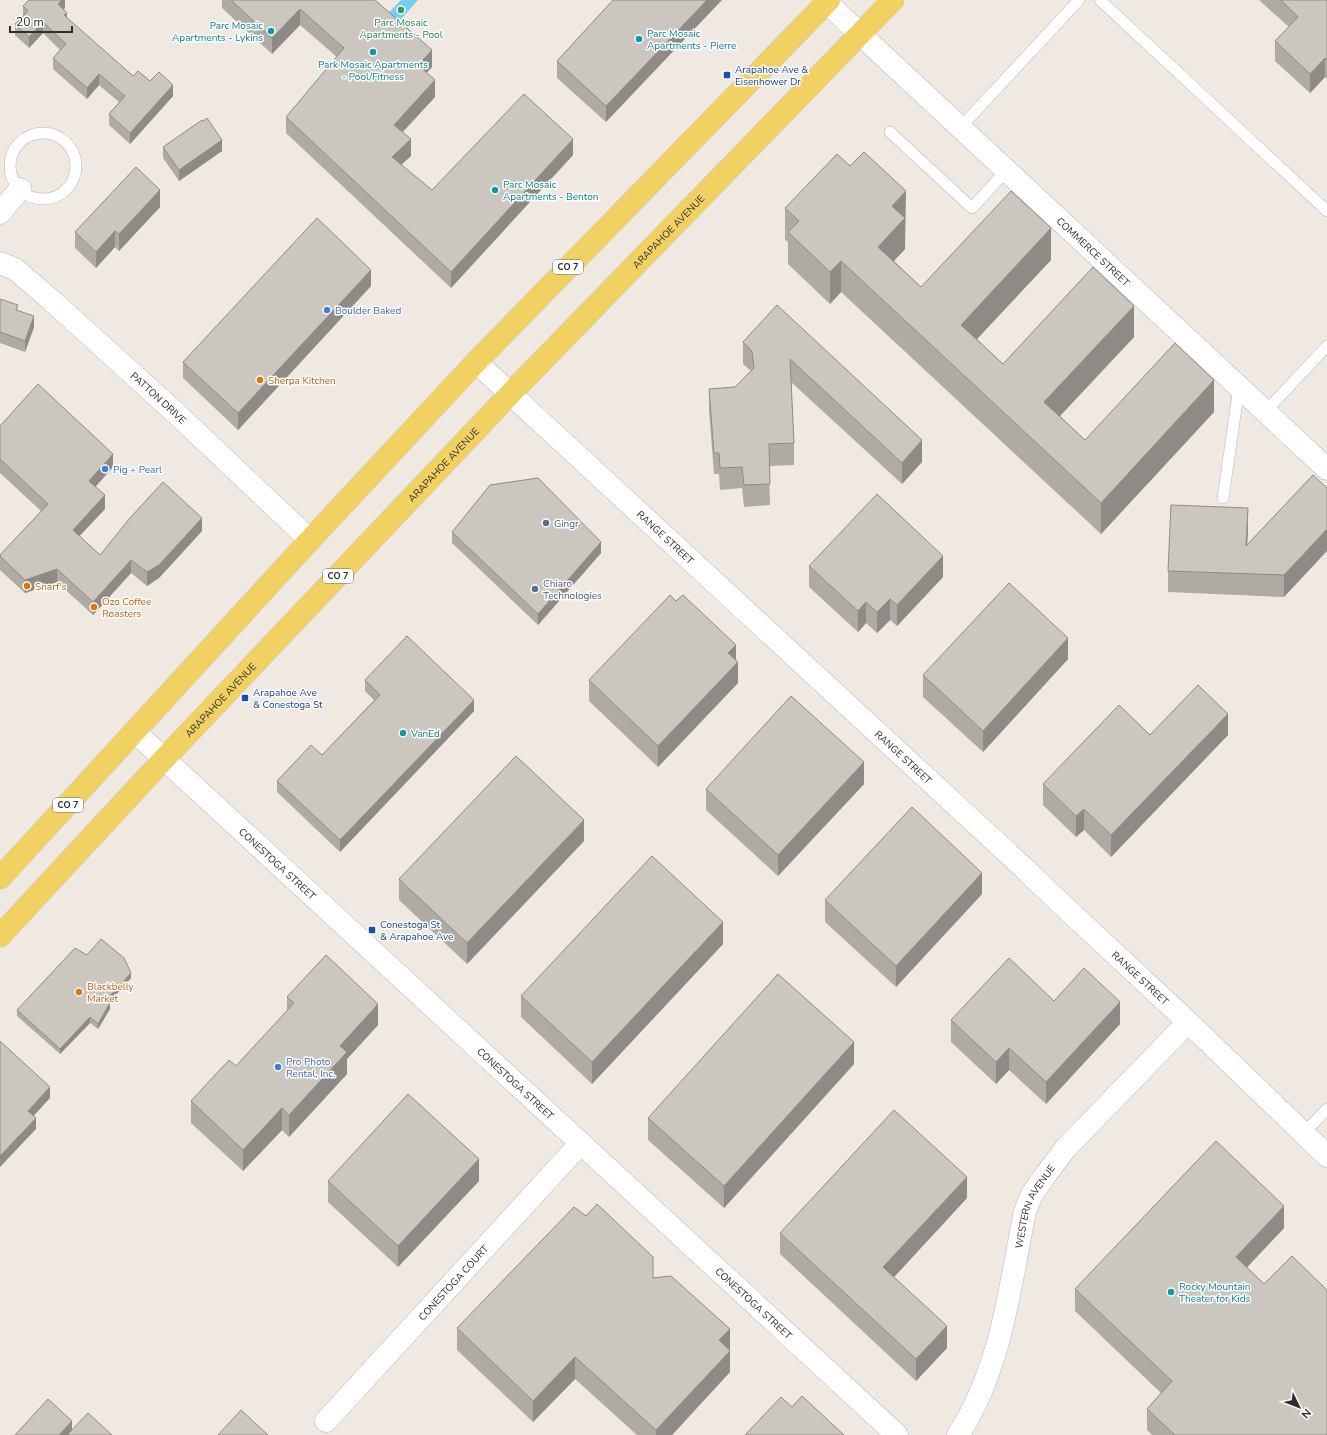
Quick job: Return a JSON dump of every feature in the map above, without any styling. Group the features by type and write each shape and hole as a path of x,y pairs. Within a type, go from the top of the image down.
{"main road":[{"name":"ARAPAHOE AVENUE","path":"0,936 164,759 510,393 893,0"},
{"name":"CO 7","path":"0,878 310,540 476,362 827,1"}],"street":[{"name":"COMMERCE STREET","path":"827,1 960,128 1327,469"},
{"path":"0,213 20,189"},
{"name":"PATTON DRIVE","path":"0,263 15,269 50,299 310,540"},
{"name":"RANGE STREET","path":"476,362 1025,869 1188,1022 1327,1156"},
{"name":"CONESTOGA STREET","path":"135,732 897,1435"},
{"name":"WESTERN AVENUE","path":"958,1435 978,1400 990,1370 1001,1331 1025,1211 1032,1194 1047,1172 1065,1150 1188,1022"},
{"name":"CONESTOGA COURT","path":"326,1421 581,1143"}],"lane":[{"path":"960,128 1079,0"},
{"path":"1100,0 1327,211"},
{"path":"890,132 972,208 1006,171"},
{"path":"47,133 58,136 67,142 73,151 76,161 72,181 66,189 53,197 38,198 28,195 20,189 13,179 11,162 17,146 25,138 35,134 47,133"},
{"path":"1265,412 1327,346"},
{"path":"1223,498 1239,388"},
{"path":"1303,1134 1327,1108"}],"water":[{"name":"Parc Mosaic Apartments - Pool","path":"401,0 418,0 393,28 383,19"}],"building":[{"path":"29,0 62,0 58,4 67,13 64,15 133,76 138,71 150,81 159,72 173,85 130,133 109,114 125,96 99,74 87,88 53,58 66,44 43,22 29,37 15,24 28,11 23,6"},
{"path":"231,0 375,0 432,50 418,65 435,80 394,125 411,139 392,157 432,190 524,94 573,139 451,272 286,117 344,48 300,9 272,38"},
{"name":"Parc Mosaic Apartments - Pierre","path":"613,0 707,0 606,106 557,61"},
{"path":"1281,0 1327,0 1327,60 1325,58 1310,74 1275,41 1298,17"},
{"path":"207,118 222,140 179,170 163,147"},
{"path":"864,152 906,191 892,206 905,218 878,247 921,287 1011,191 1051,228 961,325 1003,364 1093,267 1134,306 1044,402 1085,440 1175,343 1214,380 1101,503 841,261 830,272 788,232 799,221 785,208 837,154 850,166"},
{"path":"136,167 160,190 119,234 115,231 96,252 75,232"},
{"path":"317,218 371,270 238,413 183,362"},
{"path":"0,299 18,305 16,310 34,316 25,341 0,332"},
{"path":"777,305 922,440 902,463 790,359 794,443 769,444 770,484 744,485 742,467 720,468 719,453 714,453 709,389 735,387 754,368 752,351 743,342"},
{"path":"38,384 113,454 89,481 105,495 73,530 100,555 130,518 163,482 202,518 159,565 147,572 131,560 93,602 57,569 25,580 0,556 48,504 0,459 0,426"},
{"path":"1313,475 1327,488 1327,529 1284,575 1168,571 1171,505 1248,508 1246,546"},
{"name":"Chiaro Technologies","path":"538,478 601,542 538,614 452,532 490,485"},
{"path":"877,494 943,556 897,605 890,599 877,612 866,602 858,611 809,566"},
{"path":"1009,583 1068,638 983,731 923,675"},
{"path":"670,595 676,601 683,595 736,645 728,653 738,662 658,746 589,680"},
{"name":"VanEd","path":"407,636 474,700 340,840 277,781 311,745 322,755 380,695 365,680"},
{"path":"1198,685 1228,714 1111,835 1084,809 1076,816 1043,784 1119,705 1150,735"},
{"path":"791,696 864,762 778,855 706,789"},
{"path":"516,756 584,820 467,943 399,879"},
{"path":"912,807 982,873 896,966 825,900"},
{"path":"652,856 723,922 592,1062 521,996"},
{"name":"Blackbelly Market","path":"101,939 124,958 131,973 106,1000 110,1003 98,1024 90,1017 60,1049 17,1010 75,948 87,955"},
{"path":"326,955 378,1004 340,1046 347,1052 289,1115 282,1108 243,1150 191,1101 229,1060 236,1066 294,1003 287,997"},
{"path":"1009,958 1054,1001 1084,968 1120,1002 1046,1082 1009,1048 996,1062 951,1020"},
{"path":"778,974 854,1042 724,1186 648,1118"},
{"path":"0,1041 50,1087 28,1111 36,1118 0,1156"},
{"path":"408,1094 479,1159 398,1246 328,1181"},
{"path":"894,1110 967,1177 883,1267 947,1326 916,1359 780,1233"},
{"path":"1216,1141 1284,1206 1236,1257 1264,1284 1292,1256 1327,1290 1327,1435 1175,1435 1147,1409 1172,1381 1075,1289"},
{"path":"597,1204 653,1257 653,1278 671,1276 730,1329 719,1340 730,1351 656,1430 575,1357 533,1401 457,1328 574,1207 586,1216"},
{"path":"802,1396 844,1435 745,1435 781,1397 792,1407"},
{"path":"48,1399 72,1421 59,1435 15,1435"},
{"path":"241,1410 268,1435 218,1435"},
{"path":"88,1413 112,1435 69,1435 68,1434"}],"place":[{"name":"Parc Mosaic Apartments - Pool","path":"401,10"},
{"name":"Parc Mosaic Apartments - Lykins","path":"271,31"},
{"name":"Parc Mosaic Apartments - Pierre","path":"639,39"},
{"name":"Park Mosaic Apartments - Pool/Fitness","path":"373,52"},
{"name":"Arapahoe Ave & Eisenhower Dr","path":"727,75"},
{"name":"Parc Mosaic Apartments - Benton","path":"495,190"},
{"name":"Boulder Baked","path":"327,310"},
{"name":"Sherpa Kitchen","path":"260,380"},
{"name":"Pig + Pearl","path":"105,469"},
{"name":"Gingr","path":"546,523"},
{"name":"Snarf's","path":"27,586"},
{"name":"Chiaro Technologies","path":"535,589"},
{"name":"Ozo Coffee Roasters","path":"94,607"},
{"name":"Arapahoe Ave & Conestoga St","path":"245,698"},
{"name":"VanEd","path":"403,733"},
{"name":"Conestoga St & Arapahoe Ave","path":"372,930"},
{"name":"Blackbelly Market","path":"79,992"},
{"name":"Pro Photo Rental, Inc.","path":"278,1067"},
{"name":"Rocky Mountain Theater for Kids","path":"1171,1292"}]}
